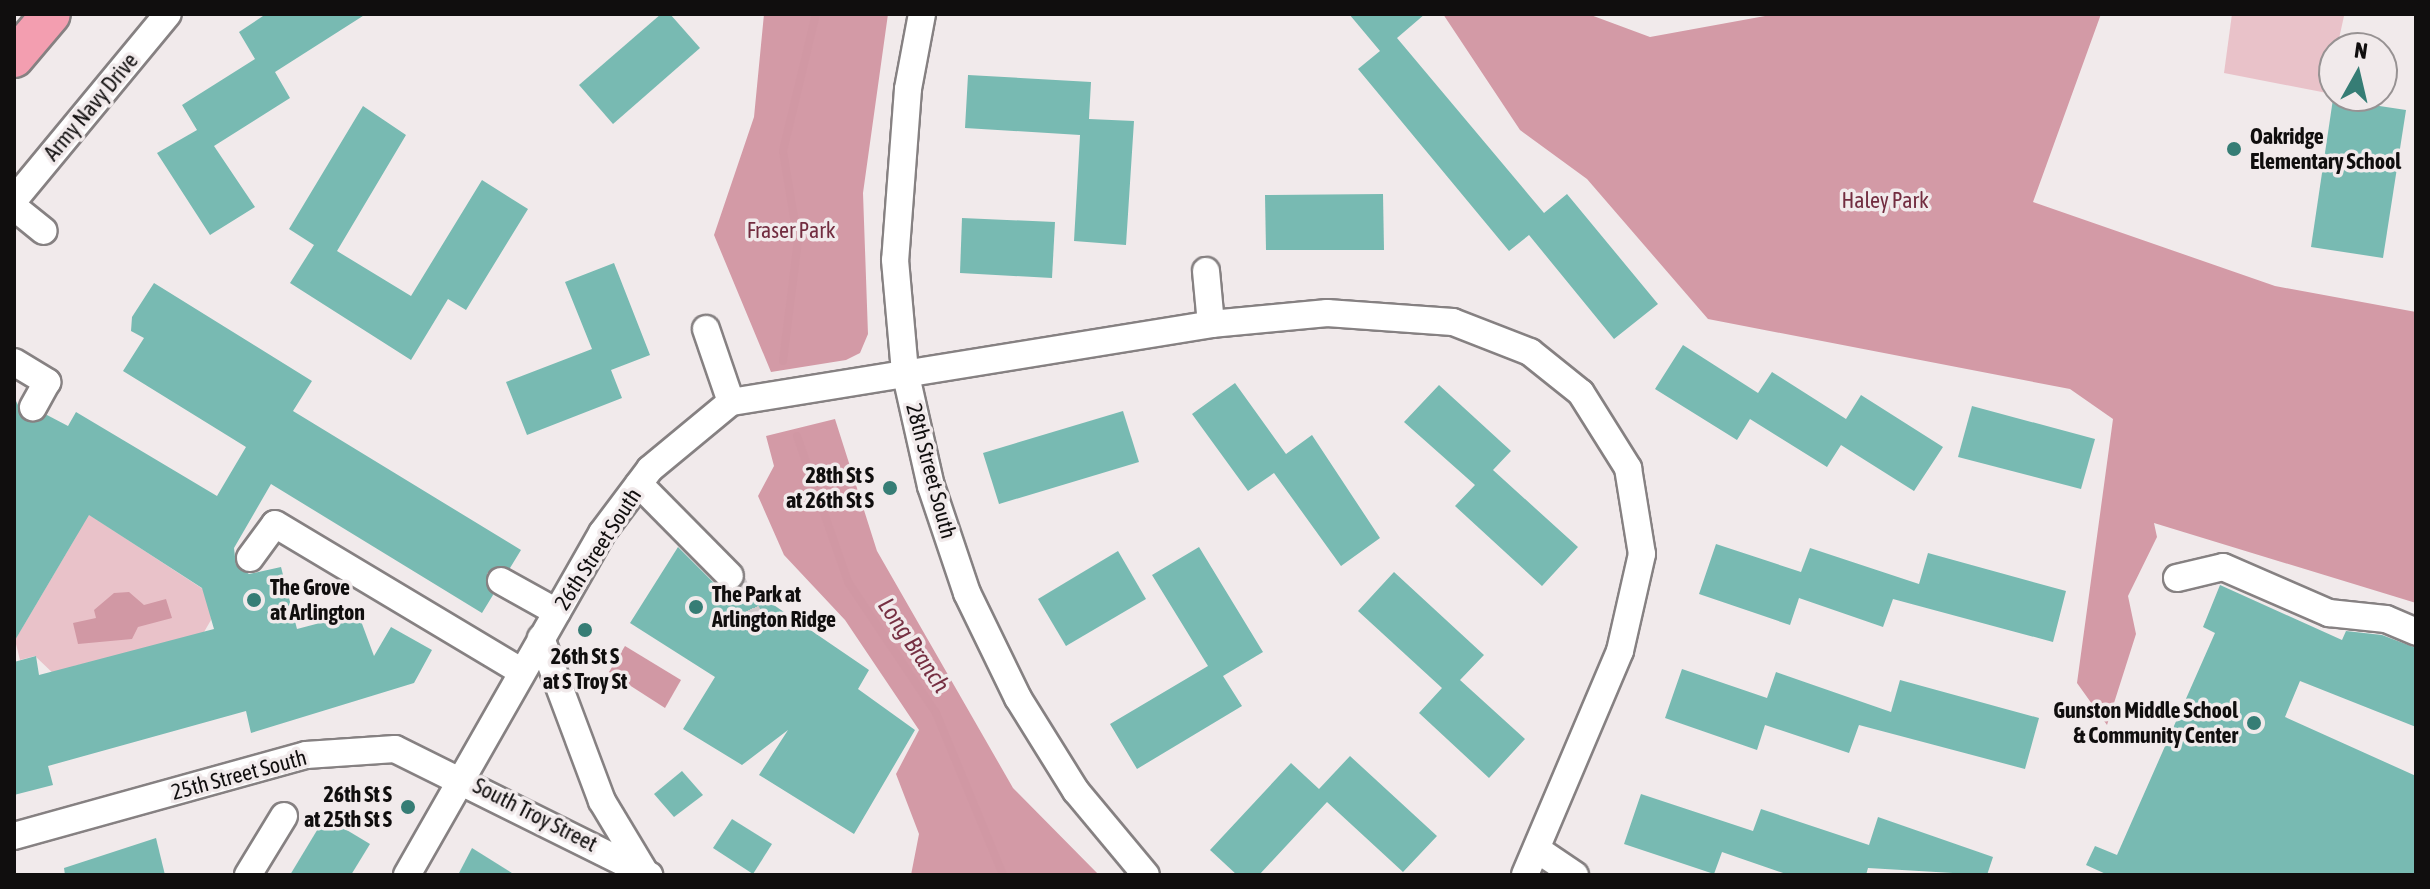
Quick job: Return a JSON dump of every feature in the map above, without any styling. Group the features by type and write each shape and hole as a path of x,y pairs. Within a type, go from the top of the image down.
{"highway":[{"path":"14,58 51,14"}],"street":[{"name":"Army Navy Drive","path":"14,200 168,14"},
{"name":"28th Street South","path":"922,14 898,174 895,260 905,371 931,486 967,593 1018,698 1076,791 1146,875"},
{"path":"14,207 44,231"},
{"path":"1206,271 1211,324"},
{"path":"706,329 731,402 905,371 1211,324 1327,313 1453,322 1530,352 1581,393 1628,468 1642,554 1620,651 1541,852 1525,875"},
{"path":"14,362 47,382 33,407"},
{"name":"26th Street South","path":"407,875 541,638 639,484 731,402"},
{"path":"639,484 730,576"},
{"path":"250,558 275,524 522,672"},
{"path":"2177,578 2223,567 2329,613 2386,619 2416,632"},
{"path":"501,581 557,612"},
{"path":"541,638 602,801 646,873"},
{"name":"25th Street South","path":"14,836 306,755 395,749 463,778"},
{"name":"South Troy Street","path":"463,778 646,873"},
{"path":"248,875 284,816"},
{"path":"1541,852 1575,875"}],"shaded area":[{"path":"2232,14 2344,16 2340,32 2318,32 2318,91 2224,73"},
{"path":"82,510 209,593 211,620 200,639 74,666 57,677 35,656 20,660 15,640 77,535"},
{"path":"129,592 144,605 166,599 172,618 138,627 132,639 78,644 73,623 96,618 94,610 114,593"},
{"path":"625,646 681,680 665,708 609,672"}],"green space":[{"name":"Fraser Park","path":"764,14 888,14 863,193 868,334 860,353 846,360 771,372 714,235 754,117"},
{"name":"Haley Park","path":"1443,14 1588,14 1650,37 1776,14 2101,14 2033,202 2275,286 2416,312 2416,603 2154,523 2157,537 2128,596 2136,634 2107,725 2077,683 2113,419 2070,389 1708,319 1587,179 1520,130"},
{"path":"835,419 877,551 1013,788 1099,875 911,875 919,834 896,774 919,730 845,620 784,555 758,496 774,466 766,436"}],"building":[{"path":"266,14 366,14 275,72 290,98 214,146 255,207 210,235 157,153 197,130 182,105 255,59 239,32"},
{"path":"661,14 670,14 700,48 613,124 579,85"},
{"path":"1349,14 1425,14 1397,38 1544,213 1567,194 1658,304 1614,339 1529,235 1509,251 1358,69 1380,51"},
{"path":"968,75 1091,82 1089,119 1134,121 1126,245 1074,241 1080,135 965,128"},
{"path":"363,106 406,135 337,251 411,296 482,180 528,209 466,310 448,299 411,360 290,283 314,245 289,229"},
{"path":"2406,110 2383,258 2311,247 2331,112"},
{"path":"1383,194 1384,250 1266,250 1265,195"},
{"path":"962,218 1055,222 1052,278 960,273"},
{"path":"614,263 650,355 611,370 622,398 527,435 506,382 592,349 565,282"},
{"path":"154,283 312,381 293,411 521,550 510,568 487,573 493,595 482,613 271,484 234,548 236,565 249,574 281,567 297,629 358,613 374,656 391,627 432,650 414,683 251,733 246,711 48,766 53,785 14,795 14,662 36,656 39,675 214,629 202,588 89,515 14,642 14,397 26,421 47,415 68,426 76,412 217,496 246,447 123,371 144,338 131,331 132,317"},
{"path":"1683,345 1758,393 1772,372 1846,419 1861,395 1943,447 1914,491 1841,445 1827,467 1750,419 1737,440 1655,389"},
{"path":"1235,383 1286,454 1312,435 1380,538 1341,566 1274,473 1248,491 1192,414"},
{"path":"1439,385 1511,451 1493,470 1578,547 1542,586 1455,506 1475,485 1404,422"},
{"path":"1972,406 2095,439 2081,489 1958,457"},
{"path":"1123,411 1139,462 999,504 983,453"},
{"path":"1716,544 1801,572 1810,548 1919,584 1928,553 2066,591 2053,642 1893,599 1883,627 1799,598 1790,625 1699,594"},
{"path":"678,547 719,588 733,592 743,584 869,670 858,689 915,730 854,834 759,775 788,730 742,765 683,729 715,677 630,623"},
{"path":"1199,547 1263,652 1223,676 1242,706 1137,769 1110,724 1208,666 1152,575"},
{"path":"1118,551 1146,599 1066,646 1038,599"},
{"path":"1394,572 1484,655 1460,680 1525,739 1489,778 1419,713 1442,688 1358,611"},
{"path":"2220,585 2342,640 2346,631 2382,635 2416,648 2416,727 2300,681 2285,717 2416,776 2416,875 2108,875 2086,865 2095,846 2117,855 2215,633 2203,627"},
{"path":"1682,669 1767,698 1776,672 1891,712 1900,680 2039,718 2025,769 1859,725 1849,753 1765,725 1757,750 1665,718"},
{"path":"1350,756 1437,836 1403,872 1327,802 1259,875 1237,875 1210,850 1291,763 1319,789"},
{"path":"682,771 703,795 674,817 654,794"},
{"path":"1641,794 1753,831 1761,809 1869,845 1878,817 1993,857 1987,875 1868,868 1866,875 1789,875 1722,852 1714,874 1624,844"},
{"path":"325,817 370,844 351,875 290,875"},
{"path":"732,819 772,844 753,874 713,848"},
{"path":"156,838 165,875 65,875 64,868"},
{"path":"472,848 515,875 458,875"}],"waterway":[{"name":"Long Branch","path":"783,361 798,241 783,151 816,14"},
{"name":"Long Branch","path":"797,436 848,582 936,713 1003,875"}],"tunnel":[{"path":"730,576 751,620"}],"place":[{"name":"Oakridge Elementary School","path":"2234,149"},
{"name":"28th St S at 26th St S","path":"890,488"},
{"name":"The Grove at Arlington","path":"254,600"},
{"name":"The Park at Arlington Ridge","path":"696,607"},
{"name":"26th St S at S Troy St","path":"585,630"},
{"name":"Gunston Middle School & Community Center","path":"2254,723"},
{"name":"26th St S at 25th St S","path":"408,807"}]}
